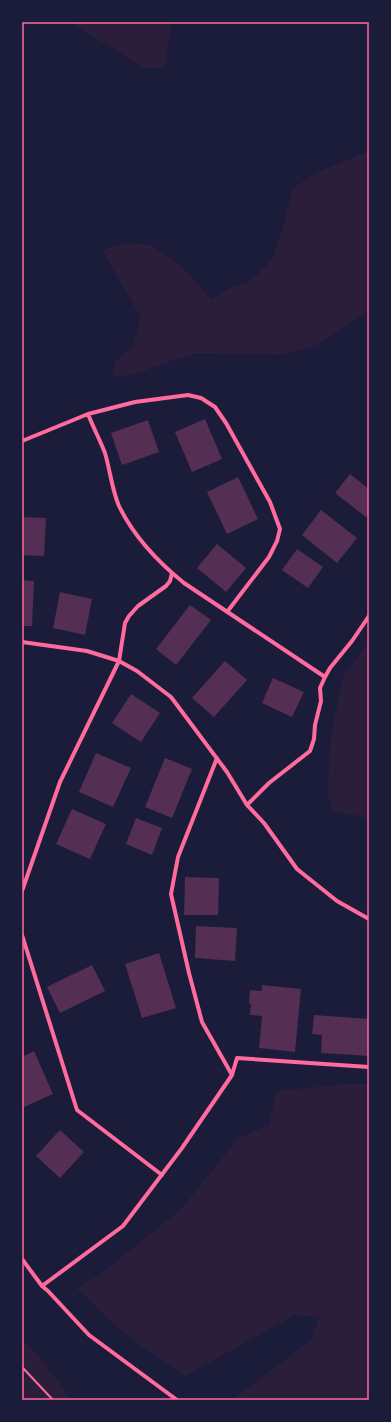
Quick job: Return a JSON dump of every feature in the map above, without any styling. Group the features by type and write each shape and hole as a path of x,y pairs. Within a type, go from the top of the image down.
{"street":[{"path":"22,441 88,414 135,402 188,395 201,398 215,407 270,502 280,529 277,541 269,557 227,612"},
{"path":"88,414 104,452 119,505 149,551 172,573 227,612 325,677"},
{"path":"22,891 60,782 119,661 128,616 138,606 166,586 170,581 172,573"},
{"path":"247,805 269,783 310,751 321,701 320,688 333,663 352,641 369,616"},
{"path":"22,642 87,651 119,661 137,671 171,697 227,772 247,805 264,823 297,869 337,901 369,919"},
{"path":"217,758 178,857 171,894 202,1022 232,1075"},
{"path":"22,935 78,1110 162,1175"},
{"path":"42,1286 123,1226 182,1148 232,1075 237,1058 369,1067"},
{"path":"22,1259 42,1286 89,1335 178,1400"}],"path":[{"path":"22,1367 53,1400"}],"shaded area":[{"path":"70,22 172,22 165,68 144,68"},
{"path":"369,151 369,311 316,345 282,355 195,353 128,376 113,377 115,362 134,345 140,316 102,250 128,243 152,245 184,269 211,299 226,290 252,280 273,258 293,188 316,173"},
{"path":"369,641 369,818 333,811 327,792 331,736 343,676"},
{"path":"346,1084 369,1084 369,1400 232,1400 311,1340 319,1317 295,1315 185,1376 126,1335 77,1289 105,1271 183,1207 238,1138 269,1125 276,1091"},
{"path":"22,1340 43,1361 71,1400 22,1400"}],"building":[{"path":"205,419 222,459 192,472 175,432"},
{"path":"148,420 159,452 122,465 111,433"},
{"path":"350,474 369,489 369,513 366,517 335,493"},
{"path":"238,477 258,519 227,534 207,492"},
{"path":"321,510 357,538 337,563 302,535"},
{"path":"22,517 46,518 44,556 22,555"},
{"path":"217,544 246,568 226,592 197,568"},
{"path":"297,549 323,567 308,588 282,570"},
{"path":"22,580 34,581 32,626 22,626"},
{"path":"60,592 92,599 85,635 53,628"},
{"path":"190,605 211,620 176,665 156,649"},
{"path":"225,661 247,680 214,717 192,698"},
{"path":"273,678 304,692 292,717 262,703"},
{"path":"131,694 160,713 141,742 112,723"},
{"path":"96,753 131,768 113,807 79,792"},
{"path":"165,758 192,769 172,818 145,807"},
{"path":"72,809 106,824 90,859 56,844"},
{"path":"136,818 162,828 152,855 126,844"},
{"path":"185,877 219,878 218,915 184,915"},
{"path":"196,926 237,928 235,961 195,958"},
{"path":"159,953 176,1008 142,1018 125,964"},
{"path":"92,965 105,991 60,1013 47,987"},
{"path":"262,985 301,989 295,1052 259,1048 262,1016 250,1015 251,1004 249,1003 250,990 262,991"},
{"path":"314,1015 369,1019 369,1056 321,1053 322,1035 312,1034"},
{"path":"34,1051 53,1094 22,1108 22,1057"},
{"path":"60,1130 84,1152 60,1178 36,1156"}]}
